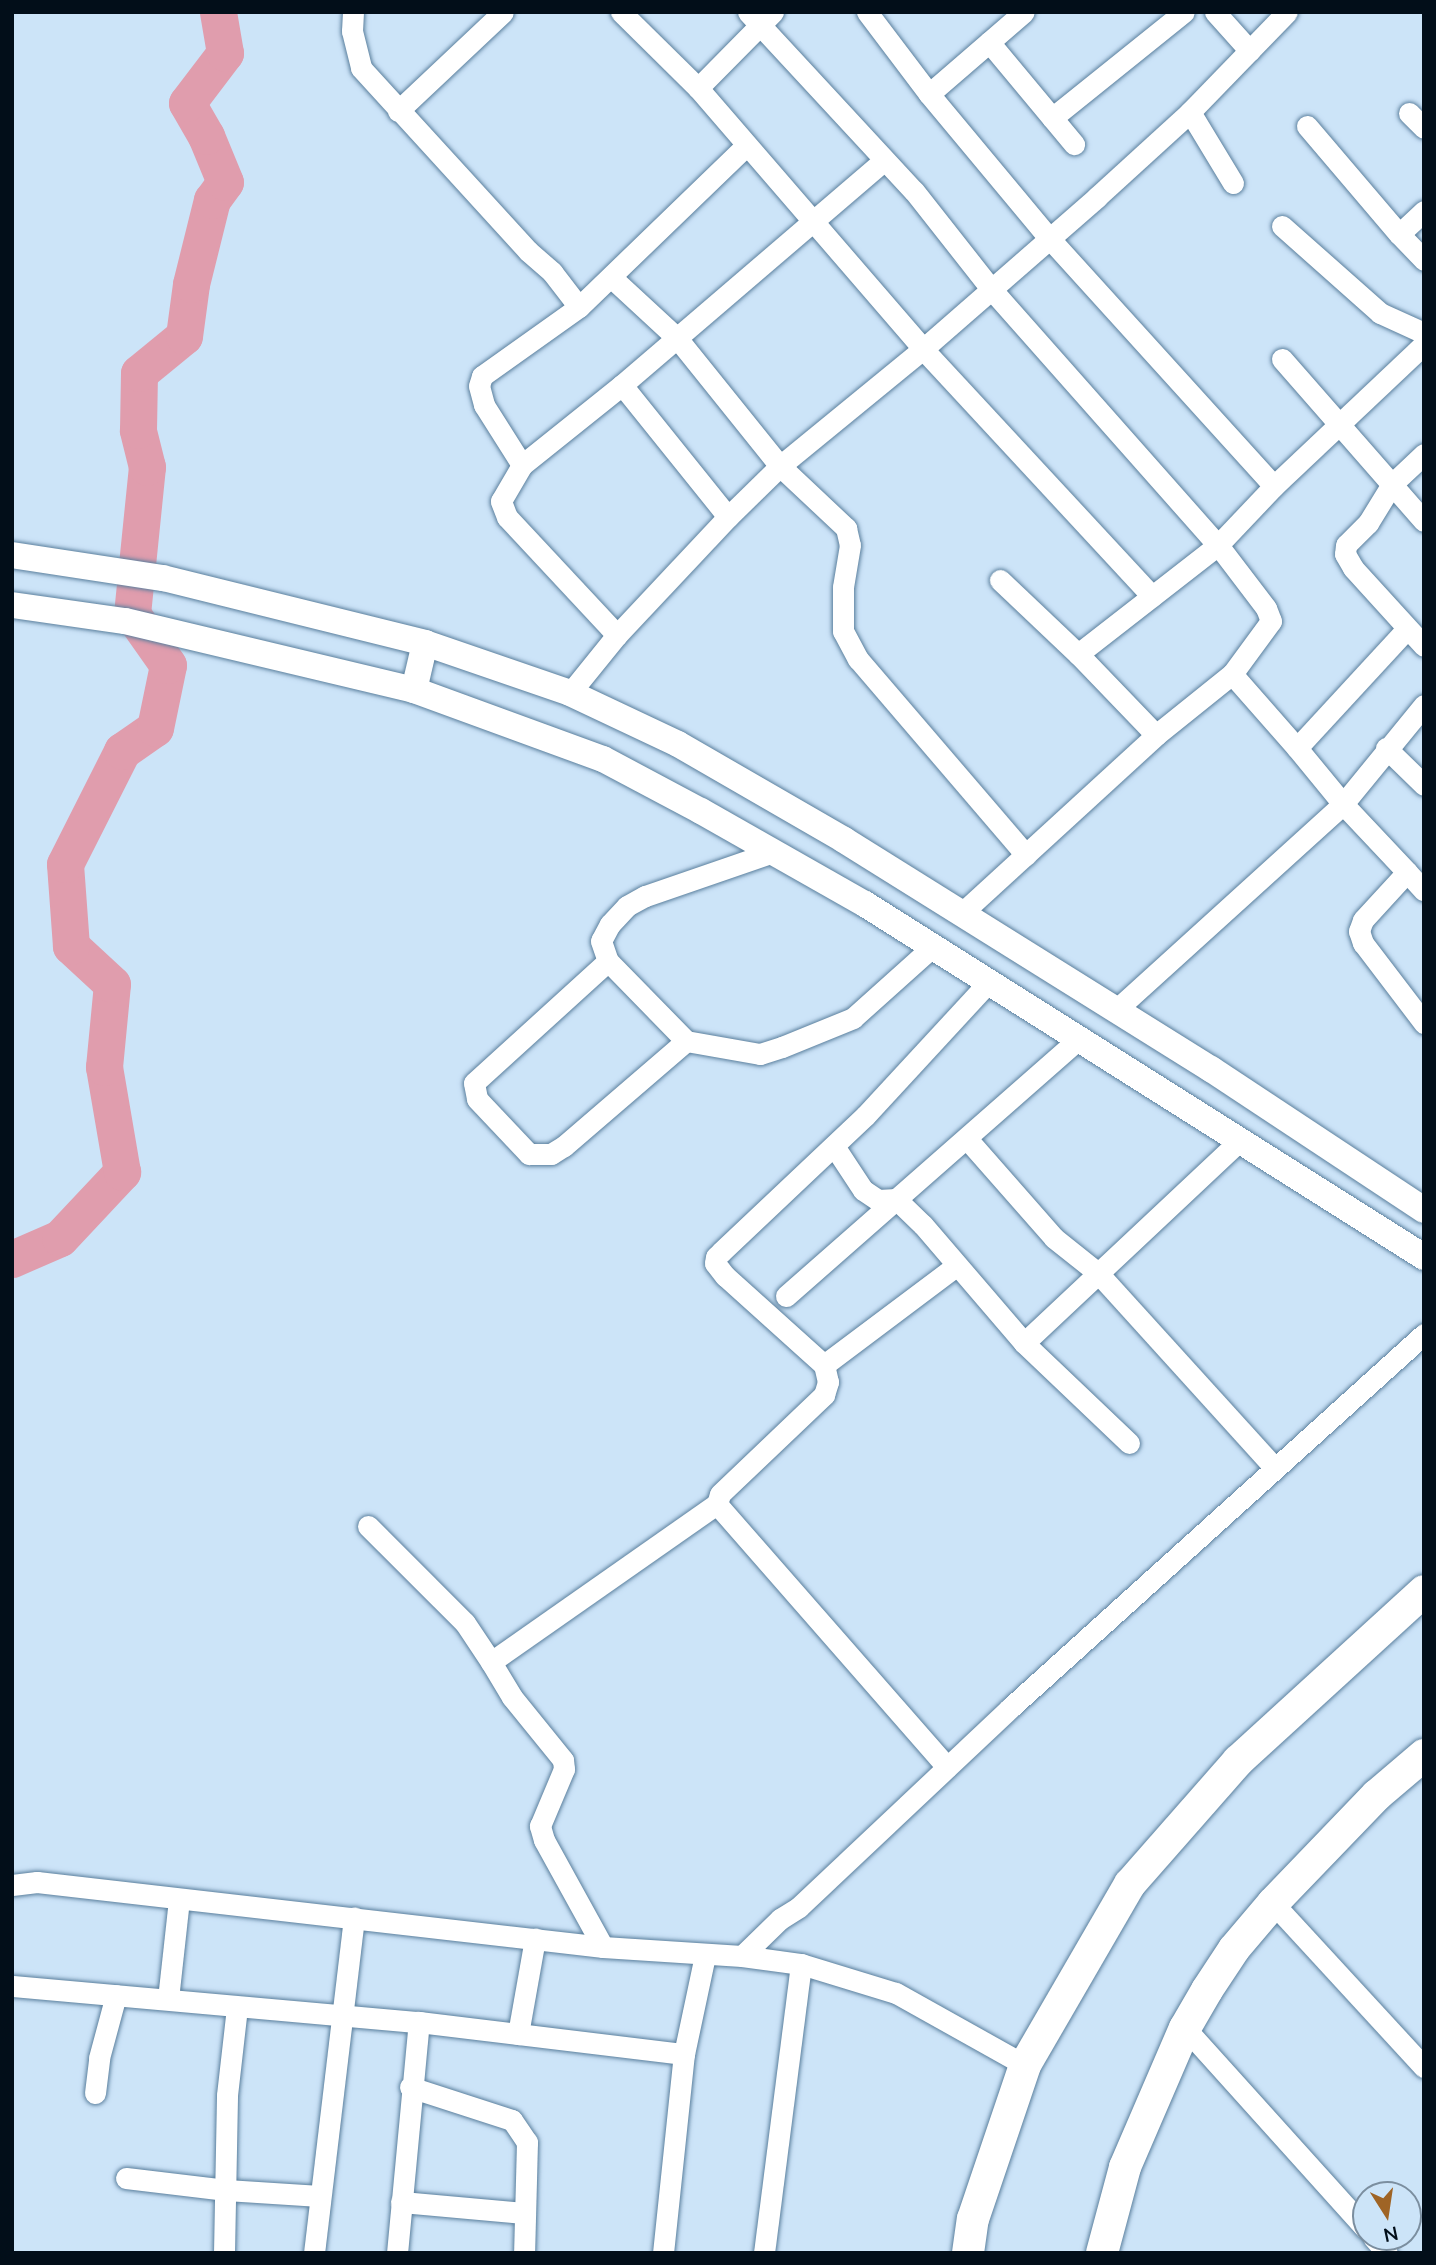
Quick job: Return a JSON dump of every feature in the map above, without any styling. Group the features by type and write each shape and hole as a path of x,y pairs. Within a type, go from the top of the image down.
{"highway":[{"path":"968,2253 973,2219 1025,2065 1130,1884 1238,1761 1424,1591"},
{"path":"1108,2252 1125,2167 1185,2028 1234,1949 1273,1903 1377,1795 1424,1755"}],"main road":[{"path":"12,555 163,578 425,643 570,693 678,744 844,840 1117,1009 1424,1210"},
{"path":"12,605 125,621 414,690 603,760 773,852 932,947 1424,1257"},
{"path":"414,690 425,643"},
{"path":"1044,1016 1069,980"}],"street":[{"path":"353,12 352,31 361,68 528,251 552,272 579,307"},
{"path":"398,111 503,12"},
{"path":"621,12 698,88 923,349 1152,596"},
{"path":"867,12 929,94 1049,239 1274,486"},
{"path":"929,94 1024,12"},
{"path":"1052,118 1184,12"},
{"path":"1215,12 1250,51"},
{"path":"570,693 617,635 727,516 780,466 923,349 1049,239 1190,112 1287,12"},
{"path":"698,88 761,17 883,160 914,191 992,289 1218,545 1266,608 1271,621 1232,674 1156,735 962,914"},
{"path":"989,42 1074,144"},
{"path":"1190,112 1233,183"},
{"path":"1307,126 1424,260"},
{"path":"522,465 484,405 479,386 482,376 579,307 747,145"},
{"path":"617,635 502,510 501,501 522,465 622,385 883,160"},
{"path":"1399,234 1424,211"},
{"path":"1282,226 1380,313 1424,333"},
{"path":"612,278 677,338 780,466 846,528 850,545 843,587 843,631 858,659 1026,855"},
{"path":"1078,654 1218,545 1274,486 1424,344"},
{"path":"1282,359 1337,426 1424,521"},
{"path":"622,385 727,516"},
{"path":"1424,454 1392,484 1368,523 1346,545 1345,554 1353,568 1424,646"},
{"path":"1000,580 1078,654 1156,735"},
{"path":"1297,748 1407,629"},
{"path":"1232,674 1343,804 1424,891"},
{"path":"1117,1009 1343,804 1386,748 1424,705"},
{"path":"1386,748 1424,785"},
{"path":"773,852 645,896 627,906 610,925 601,941 608,961 686,1041 760,1054 782,1047 853,1018 932,947"},
{"path":"1407,872 1363,920 1359,931 1363,943 1424,1023"},
{"path":"608,961 474,1083 477,1099 529,1154 551,1154 564,1146 686,1041"},
{"path":"491,1662 717,1504 720,1494 824,1395 828,1382 824,1365 725,1276 715,1264 716,1257 834,1146 988,983"},
{"path":"786,1296 968,1140 1079,1039"},
{"path":"968,1140 1054,1238 1098,1273 1275,1468"},
{"path":"1024,1343 1239,1141"},
{"path":"834,1146 863,1189 878,1200 896,1199"},
{"path":"896,1199 1024,1343 1129,1443"},
{"path":"824,1365 957,1265"},
{"path":"742,1956 780,1919 799,1907 947,1767 1424,1334"},
{"path":"717,1504 947,1767"},
{"path":"368,1526 465,1623 512,1697 563,1760 564,1769 540,1826 544,1840 603,1947"},
{"path":"12,1885 37,1882 603,1947 742,1956 801,1964 896,1993 1025,2065"},
{"path":"168,1999 179,1900"},
{"path":"1273,1903 1424,2067"},
{"path":"314,2253 340,2014 354,1917"},
{"path":"518,2034 535,1939"},
{"path":"663,2253 684,2054 705,1955"},
{"path":"764,2253 801,1964"},
{"path":"12,1986 340,2014 684,2054"},
{"path":"95,2093 99,2058 116,1995"},
{"path":"224,2253 228,2095 237,2007"},
{"path":"397,2253 410,2087 419,2022"},
{"path":"1185,2028 1352,2213"},
{"path":"410,2087 512,2120 527,2142 524,2253"},
{"path":"126,2178 226,2190 320,2196"},
{"path":"401,2202 525,2213"}],"waterway":[{"path":"12,1259 60,1238 122,1172 104,1067 112,984 71,946 65,864 122,751 155,728 168,665 132,614 147,467 138,430 139,373 184,336 191,284 212,200 225,182 206,136 187,103 225,53 218,12"}]}
